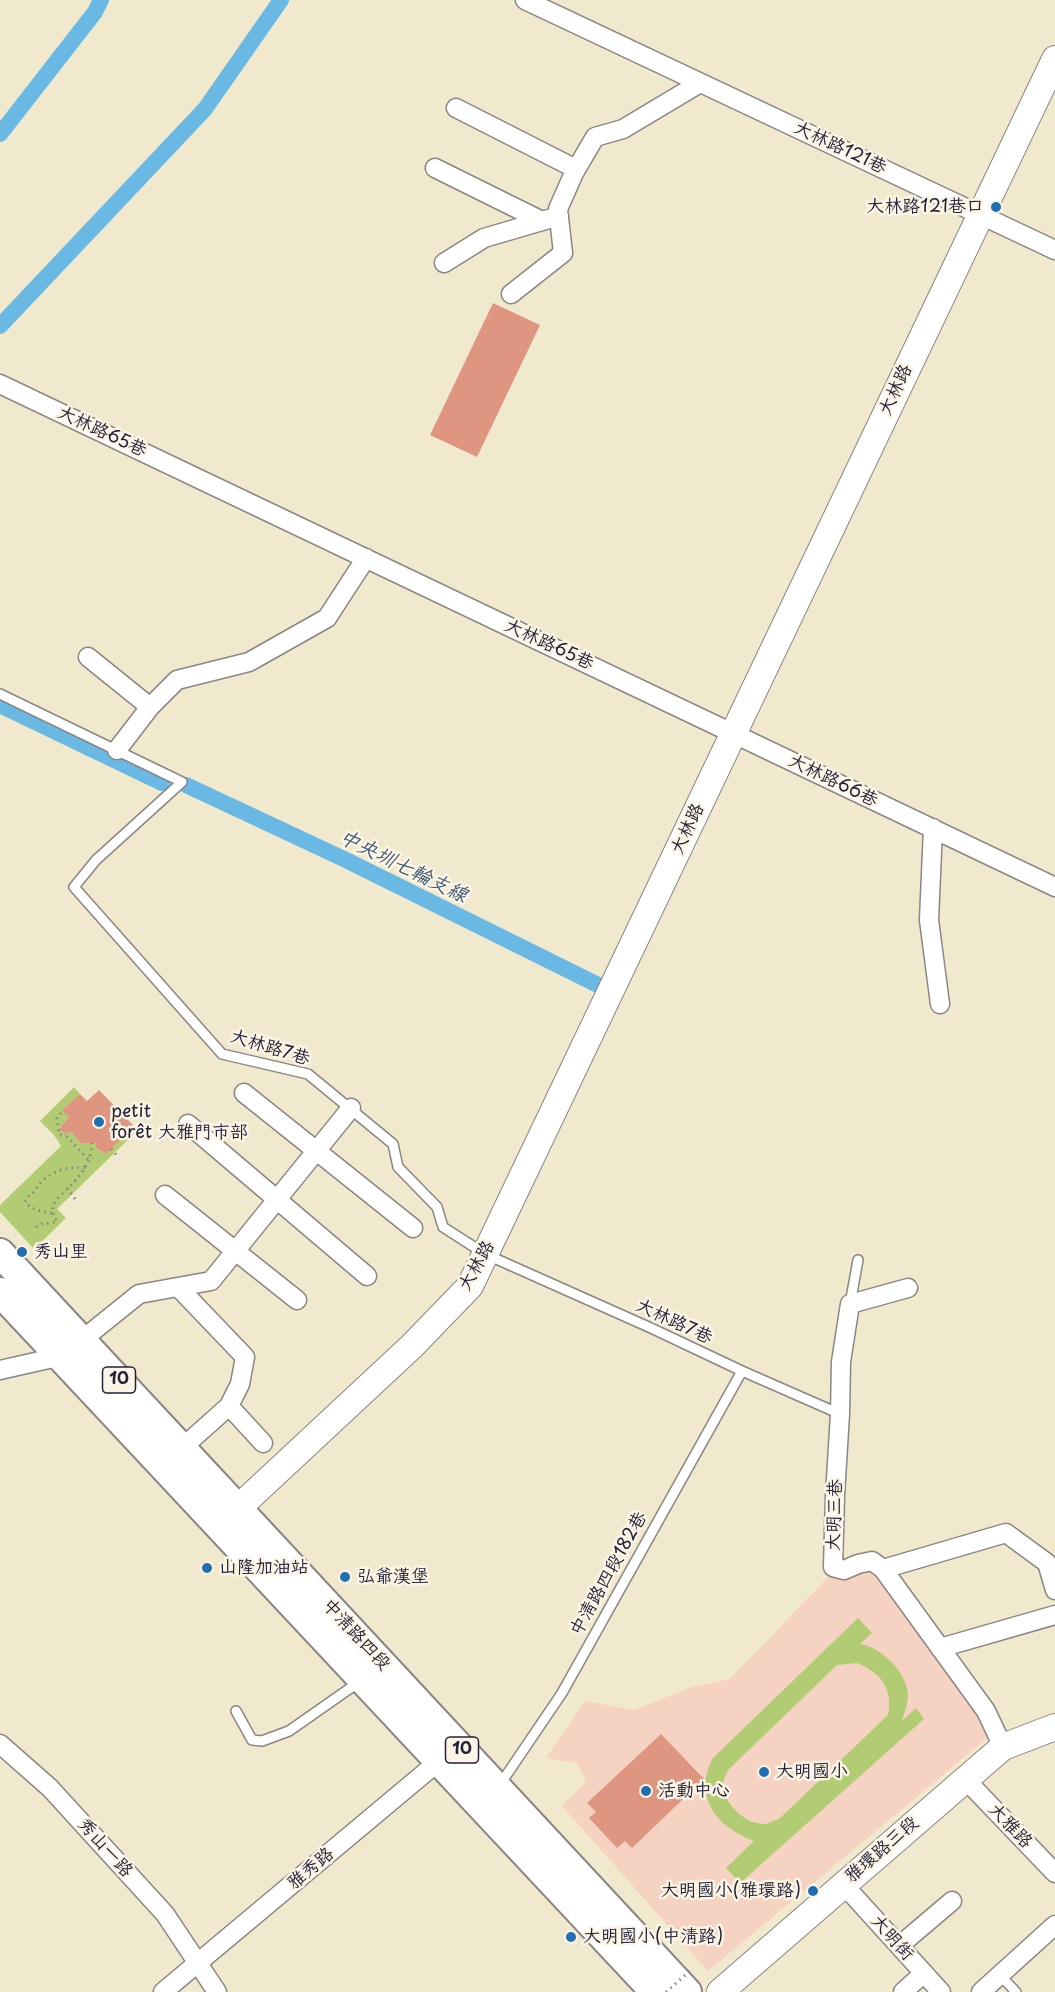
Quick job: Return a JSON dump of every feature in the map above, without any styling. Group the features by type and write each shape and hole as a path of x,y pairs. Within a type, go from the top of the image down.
{"main road":[{"name":"中清路四段","path":"0,1253 72,1348 449,1753 655,1992"},
{"name":"中清路四段","path":"0,1292 72,1348 182,1448 228,1516 363,1679 449,1753 498,1788 689,1981"}],"street":[{"name":"大林路121巷","path":"525,0 1055,250"},
{"name":"大林路","path":"228,1516 412,1346 470,1286 1055,59"},
{"path":"444,263 484,238 550,218 558,209 576,169 595,137 623,129 700,83"},
{"path":"456,108 576,169"},
{"path":"435,168 550,218 563,253 511,294"},
{"name":"大林路65巷","path":"0,384 733,733"},
{"path":"117,750 150,707 177,680 249,662 327,618 366,558"},
{"path":"88,657 150,707"},
{"name":"大林路66巷","path":"733,733 1055,887"},
{"path":"933,828 928,920 940,1004"},
{"path":"244,1093 413,1228"},
{"path":"0,1370 72,1348 139,1294 211,1281 351,1108"},
{"path":"188,1124 367,1276"},
{"path":"165,1195 297,1300"},
{"path":"179,1288 245,1357 240,1384 229,1406 182,1448"},
{"path":"850,1304 908,1288"},
{"name":"大明三巷","path":"850,1304 841,1362 833,1567 844,1570 858,1564 872,1562 883,1569"},
{"path":"229,1406 263,1443"},
{"path":"1003,1747 986,1711 883,1569 1006,1533 1047,1563 1055,1590"},
{"path":"940,1648 1055,1615"},
{"name":"雅環路三段","path":"720,1992 1003,1747 1055,1727"},
{"name":"秀山一路","path":"0,1744 50,1788 165,1914 217,1992"},
{"name":"雅秀路","path":"163,1992 449,1753"},
{"name":"大雅路","path":"965,1779 1055,1873"},
{"name":"大明街","path":"843,1884 941,1992"},
{"path":"899,1946 952,1901"},
{"path":"981,1992 1055,1925"},
{"path":"903,1992 924,1973"}],"lane":[{"name":"大林路7巷","path":"0,694 182,782 96,860 74,887 222,1054 308,1074 393,1144 398,1167 436,1207 443,1227 485,1254 840,1414"},
{"name":"大明三巷","path":"850,1304 858,1260"},
{"name":"中清路四段182巷","path":"498,1788 562,1693 742,1371"},
{"path":"236,1711 252,1740 262,1742 290,1731 363,1679"},
{"path":"1000,1975 1016,1992"}],"path":[{"path":"61,1113 57,1118 59,1134 67,1137 88,1159"},
{"path":"36,1227 40,1224 57,1222 52,1213 56,1200 87,1168 92,1143"},
{"path":"111,1149 119,1158"},
{"path":"52,1213 43,1213 29,1207 25,1202 27,1197 42,1180 61,1169 87,1168"},
{"path":"67,1188 76,1200"},
{"path":"666,1992 689,1981"}],"shaded area":[{"name":"大明國小","path":"876,1570 992,1734 708,1971 562,1806 586,1782 577,1763 546,1758 585,1701 634,1710 689,1688 730,1679 831,1574"}],"green space":[{"path":"74,1087 80,1094 63,1109 69,1117 60,1127 63,1134 71,1132 81,1143 95,1143 96,1148 107,1154 133,1125 138,1130 57,1209 66,1218 34,1249 0,1212 0,1205 61,1146 40,1121"},
{"path":"858,1618 872,1633 860,1644 882,1654 895,1666 904,1680 908,1696 902,1721 916,1708 924,1719 740,1883 726,1868 754,1841 729,1828 712,1809 705,1785 713,1758","holes":["857,1663 879,1677 887,1689 888,1715 779,1819 765,1824 743,1817 726,1798 723,1783 728,1770 837,1665"]}],"building":[{"path":"493,303 540,325 477,457 430,435"},
{"path":"99,1090 133,1125 107,1154 96,1148 95,1143 81,1143 71,1132 64,1134 60,1129 69,1117 62,1110 80,1094 87,1101"},
{"name":"活動中心","path":"661,1734 704,1779 632,1848 625,1841 617,1848 589,1818 596,1812 587,1803"}],"waterway":[{"name":"中央圳七輪支線","path":"0,134 95,12 101,0"},
{"path":"0,326 205,109 281,0"},
{"path":"0,705 162,783"},
{"name":"中央圳七輪支線","path":"186,785 346,860 602,987"}],"place":[{"name":"大林路121巷口","path":"996,207"},
{"name":"petit forêt 大雅門市部","path":"99,1122"},
{"name":"秀山里","path":"22,1252"},
{"name":"山隆加油站","path":"207,1568"},
{"name":"弘爺漢堡","path":"345,1577"},
{"name":"大明國小","path":"764,1772"},
{"name":"活動中心","path":"646,1791"},
{"name":"大明國小(雅環路)","path":"813,1891"},
{"name":"大明國小(中清路)","path":"571,1937"}]}
